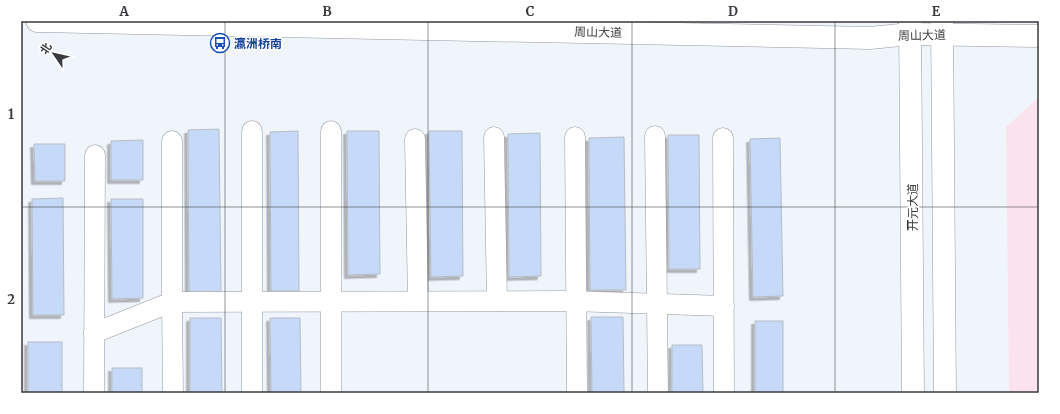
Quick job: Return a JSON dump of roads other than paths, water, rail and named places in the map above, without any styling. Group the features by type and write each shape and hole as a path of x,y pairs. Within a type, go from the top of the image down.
{"main road":[{"name":"周山大道","path":"37,21 870,38 910,28 942,28 1039,36"},
{"path":"792,36 820,21"},
{"path":"1034,21 1039,26"},
{"name":"开元大道","path":"910,28 914,393"},
{"path":"942,28 945,393"}],"lane":[{"path":"252,131 252,393"},
{"path":"331,131 331,393"},
{"path":"655,136 658,393"},
{"path":"494,137 497,301"},
{"path":"575,137 577,393"},
{"path":"723,138 724,393"},
{"path":"415,139 418,301"},
{"path":"172,141 173,393"},
{"path":"94,393 95,154"},
{"path":"94,333 172,302 497,301 724,306"}],"place":[{"name":"瀛洲桥南","path":"220,43"}]}
